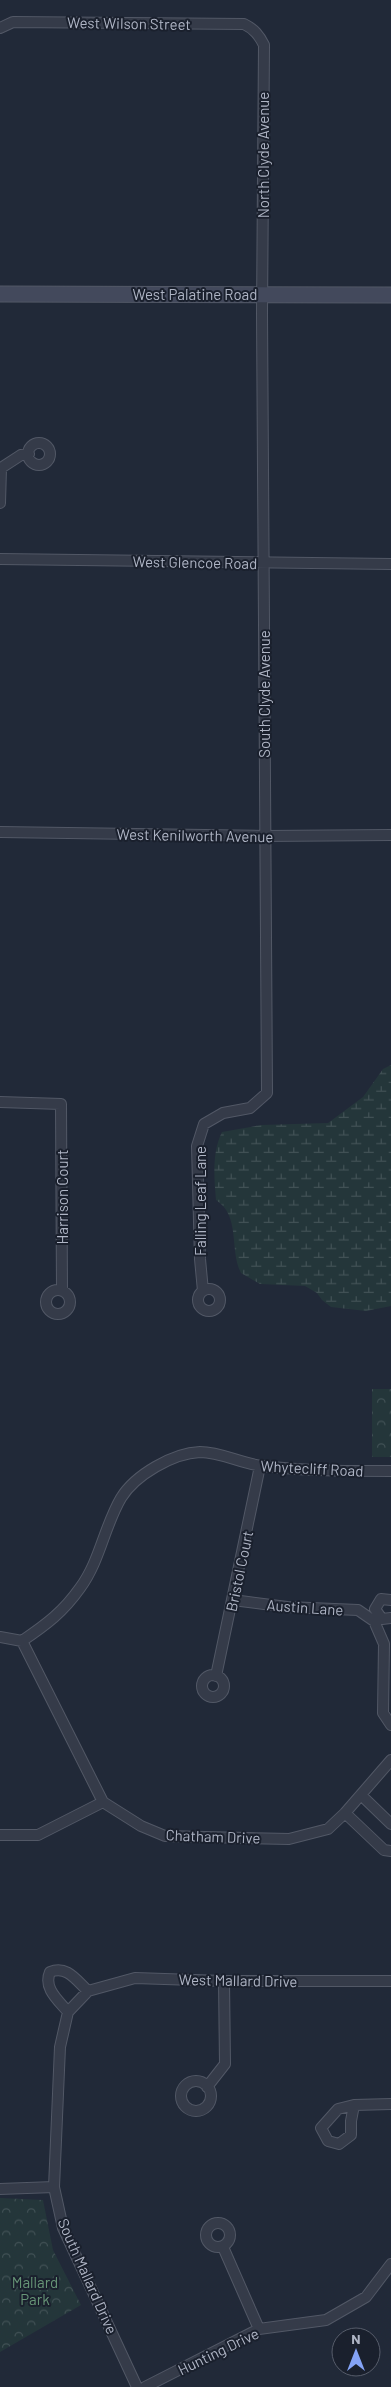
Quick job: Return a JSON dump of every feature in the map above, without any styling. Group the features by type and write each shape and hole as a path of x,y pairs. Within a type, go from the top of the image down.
{"main road":[{"name":"West Palatine Road","path":"0,294 391,295"}],"street":[{"name":"West Wilson Street","path":"0,28 13,22 244,24"},
{"name":"North Clyde Avenue","path":"244,24 253,28 264,45 262,294"},
{"name":"South Clyde Avenue","path":"262,294 267,1093"},
{"path":"0,504 1,468 21,455 29,454"},
{"name":"West Glencoe Road","path":"0,559 391,564"},
{"name":"West Kenilworth Avenue","path":"0,832 265,836 391,835"},
{"name":"Falling Leaf Lane","path":"203,1291 200,1259 197,1146 204,1124 223,1113 250,1108 267,1093"},
{"name":"Harrison Court","path":"0,1102 61,1104 62,1290"},
{"name":"Whytecliff Road","path":"22,1641 56,1617 81,1587 98,1557 121,1498 147,1472 175,1456 200,1452 224,1455 260,1466 323,1471 391,1471"},
{"name":"Bristol Court","path":"216,1676 260,1466"},
{"path":"391,1600 385,1598 377,1602 374,1609 384,1644 383,1713 391,1725"},
{"name":"Austin Lane","path":"233,1600 287,1608 358,1610 376,1619 391,1618"},
{"path":"0,1638 22,1641 103,1802 38,1835 0,1835"},
{"name":"Chatham Drive","path":"103,1802 140,1826 164,1836 289,1839 328,1829 345,1814 391,1760"},
{"path":"361,1795 391,1824"},
{"path":"345,1814 384,1850 391,1851"},
{"path":"58,1969 67,1971 88,1991 68,2012 49,1988 48,1978 50,1972 58,1969"},
{"name":"West Mallard Drive","path":"88,1991 135,1978 224,1981 391,1982"},
{"path":"207,2087 225,2064 224,1981"},
{"name":"South Mallard Drive","path":"68,2012 60,2048 54,2187 63,2228 137,2387"},
{"path":"354,2105 391,2104"},
{"path":"0,2189 54,2187"},
{"path":"223,2247 259,2329"},
{"name":"Hunting Drive","path":"145,2387 259,2329 326,2320 366,2297 391,2264"}],"green space":[{"path":"391,1065 391,1306 366,1311 331,1307 317,1293 305,1286 260,1284 241,1273 229,1215 216,1200 215,1156 222,1132 261,1125 328,1123 363,1097 383,1069"},
{"path":"372,1389 391,1389 391,1457 372,1457"},
{"name":"Mallard Park","path":"0,2198 43,2200 53,2250 81,2305 0,2352"}]}
